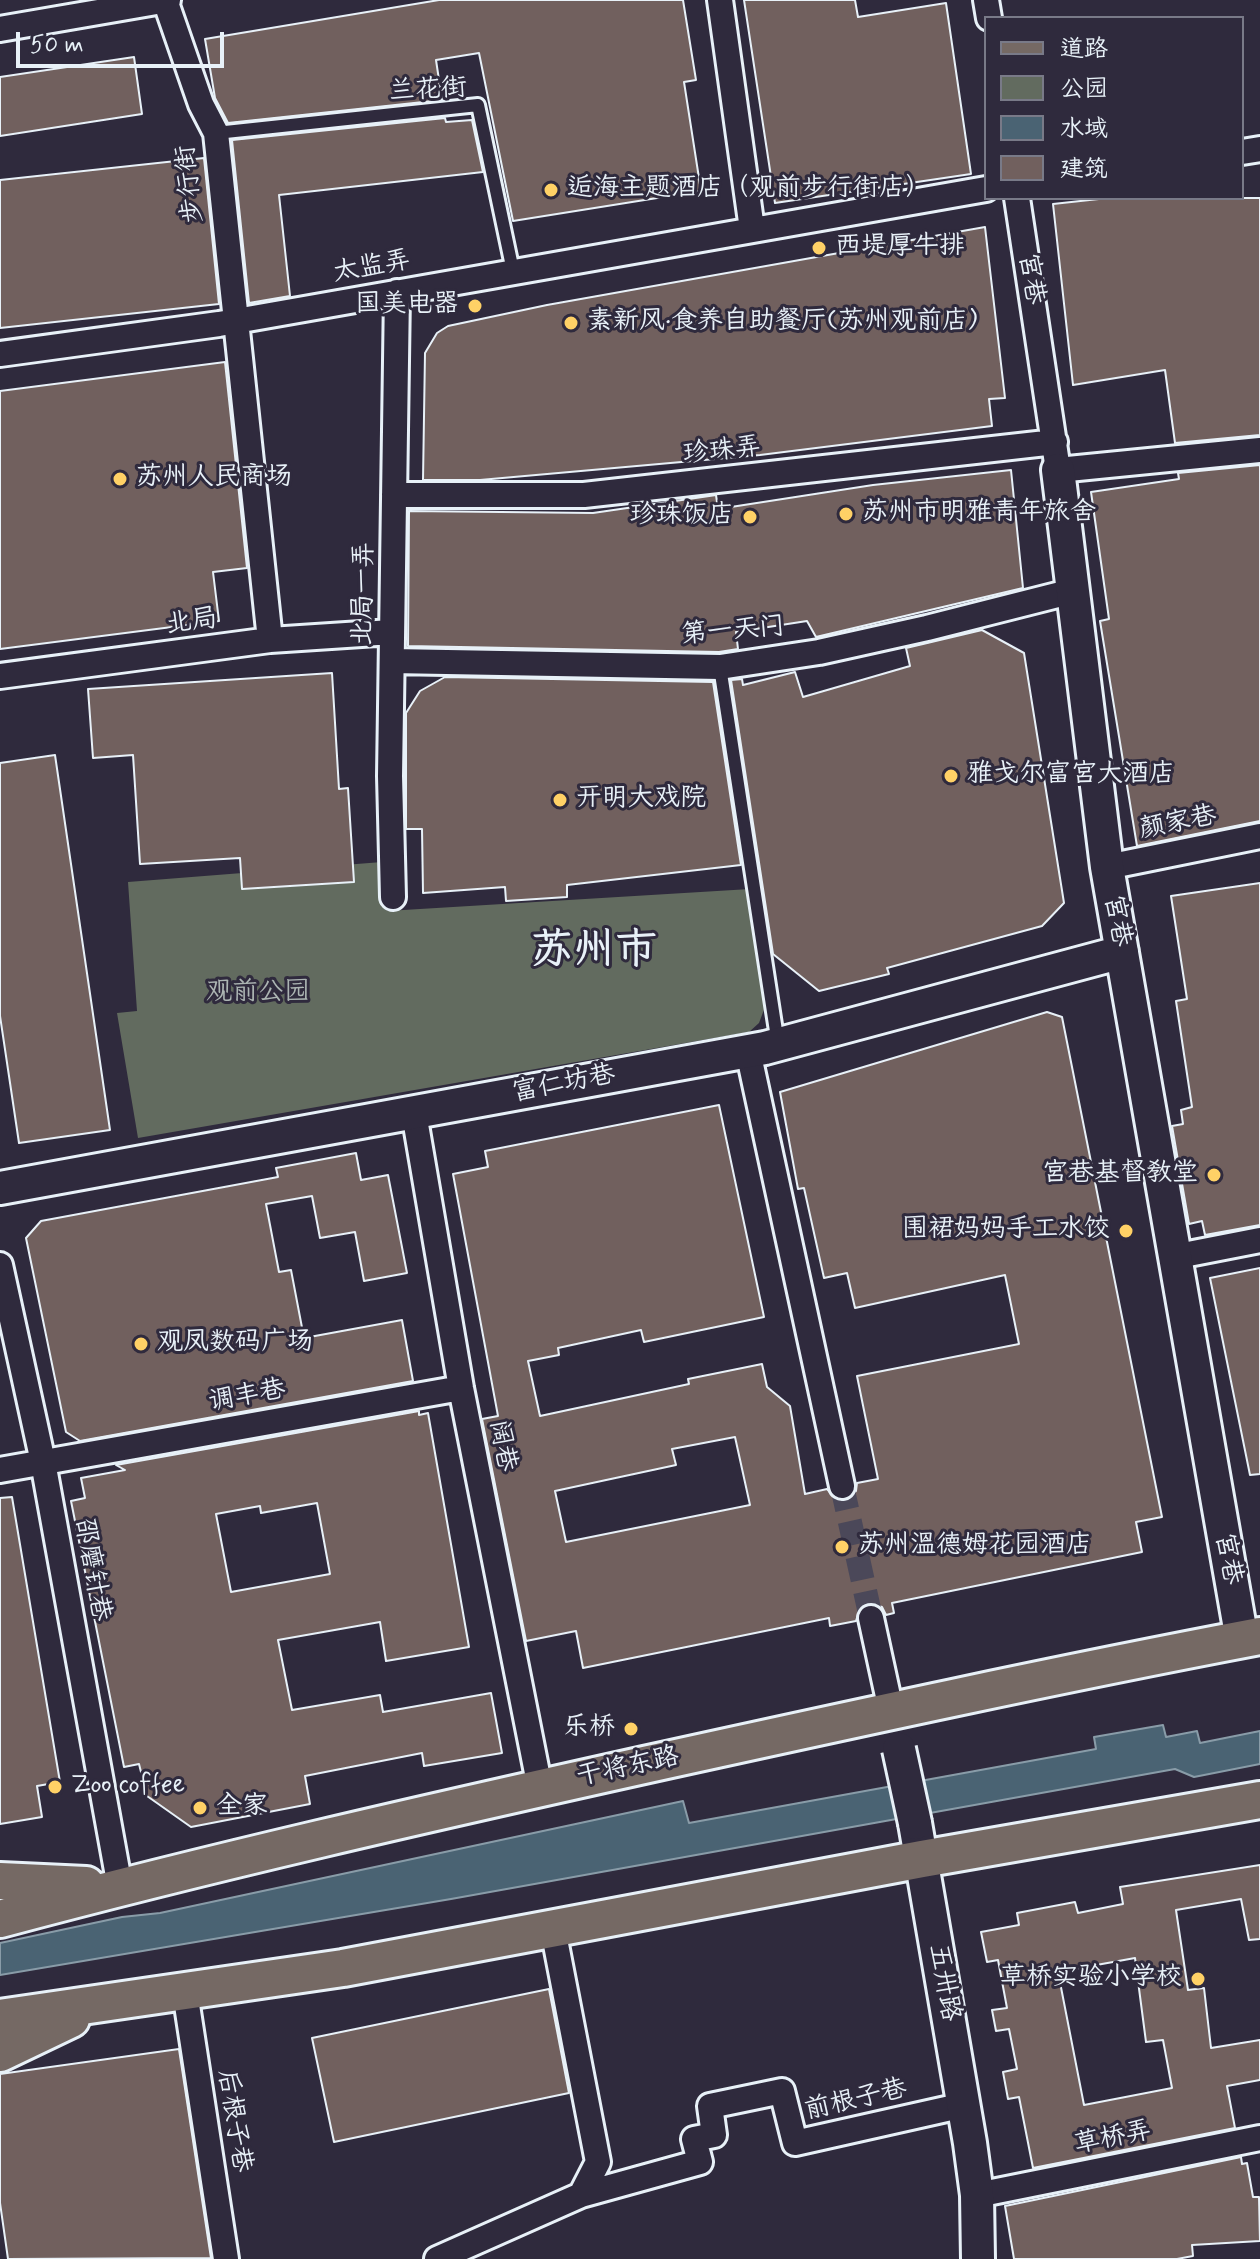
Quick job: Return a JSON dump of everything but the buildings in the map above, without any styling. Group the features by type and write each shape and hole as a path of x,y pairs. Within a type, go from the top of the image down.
{"main road":[{"name":"干将东路","path":"0,1919 120,1887 540,1788 891,1710 1251,1638"},
{"path":"0,2018 343,1968 922,1859 1260,1800"},
{"path":"0,1881 120,1887"},
{"path":"0,2053 102,2004"}],"street":[{"path":"0,29 166,0"},
{"name":"步行街","path":"166,0 201,104 216,133 270,640"},
{"path":"720,0 752,229"},
{"name":"太监弄","path":"0,354 234,321 984,189"},
{"name":"宫巷","path":"1017,200 1056,456 1107,867 1173,1257 1251,1638"},
{"name":"北局一弄","path":"393,897 392,632 397,292"},
{"name":"珍珠弄","path":"394,495 584,495 1056,456 1260,450"},
{"name":"第一天门","path":"392,661 720,667 819,652 1073,591"},
{"name":"北局","path":"0,676 270,640 392,632"},
{"name":"颜家巷","path":"1107,867 1260,836"},
{"name":"富仁坊巷","path":"0,1188 763,1048 1122,952"},
{"path":"763,1048 842,1486"},
{"name":"阔巷","path":"414,1113 461,1388 540,1788"},
{"path":"1173,1257 1260,1240"},
{"name":"邵磨针巷","path":"0,1265 43,1462 120,1887"},
{"name":"调丰巷","path":"0,1470 461,1388"},
{"path":"871,1618 891,1710"},
{"name":"五卅路","path":"891,1710 922,1859 964,2105 977,2195 978,2259"},
{"path":"553,1929 598,2162 581,2195"},
{"name":"后根子巷","path":"185,1992 226,2259"},
{"name":"前根子巷","path":"437,2259 581,2195 700,2162 694,2139 714,2135 710,2106 782,2091 795,2143 964,2105"},
{"name":"草桥弄","path":"977,2195 1260,2138"}],"lane":[{"name":"兰花街","path":"216,133 478,105 513,271"},
{"path":"720,667 763,1048"}],"green space":[{"name":"观前公园","path":"382,862 387,911 750,889 765,1007 759,1023 749,1032 138,1138 117,1013 137,1011 128,882"}],"water":[{"path":"1163,1725 1166,1737 1197,1731 1200,1743 1260,1731 1260,1764 1194,1777 1175,1769 451,1899 0,1975 0,1943 122,1917 160,1913 683,1801 689,1823 1096,1749 1094,1737"}],"tunnel":[{"path":"842,1486 871,1618"}],"place":[{"name":"逅海主题酒店（观前步行街店）","path":"551,190"},
{"name":"西堤厚牛排","path":"819,248"},
{"name":"国美电器","path":"475,306"},
{"name":"素新风·食养自助餐厅(苏州观前店)","path":"571,323"},
{"name":"苏州人民商场","path":"120,479"},
{"name":"苏州市明雅青年旅舍","path":"846,514"},
{"name":"珍珠饭店","path":"750,517"},
{"name":"雅戈尔富宫大酒店","path":"951,776"},
{"name":"开明大戏院","path":"560,800"},
{"name":"宫巷基督教堂","path":"1214,1175"},
{"name":"围裙妈妈手工水饺","path":"1126,1231"},
{"name":"观凤数码广场","path":"141,1344"},
{"name":"苏州温德姆花园酒店","path":"842,1547"},
{"name":"乐桥","path":"631,1729"},
{"name":"Zoo coffee","path":"55,1787"},
{"name":"全家","path":"200,1808"},
{"name":"草桥实验小学校","path":"1198,1979"}],"district":[{"name":"苏州市","path":"594,953"}]}
